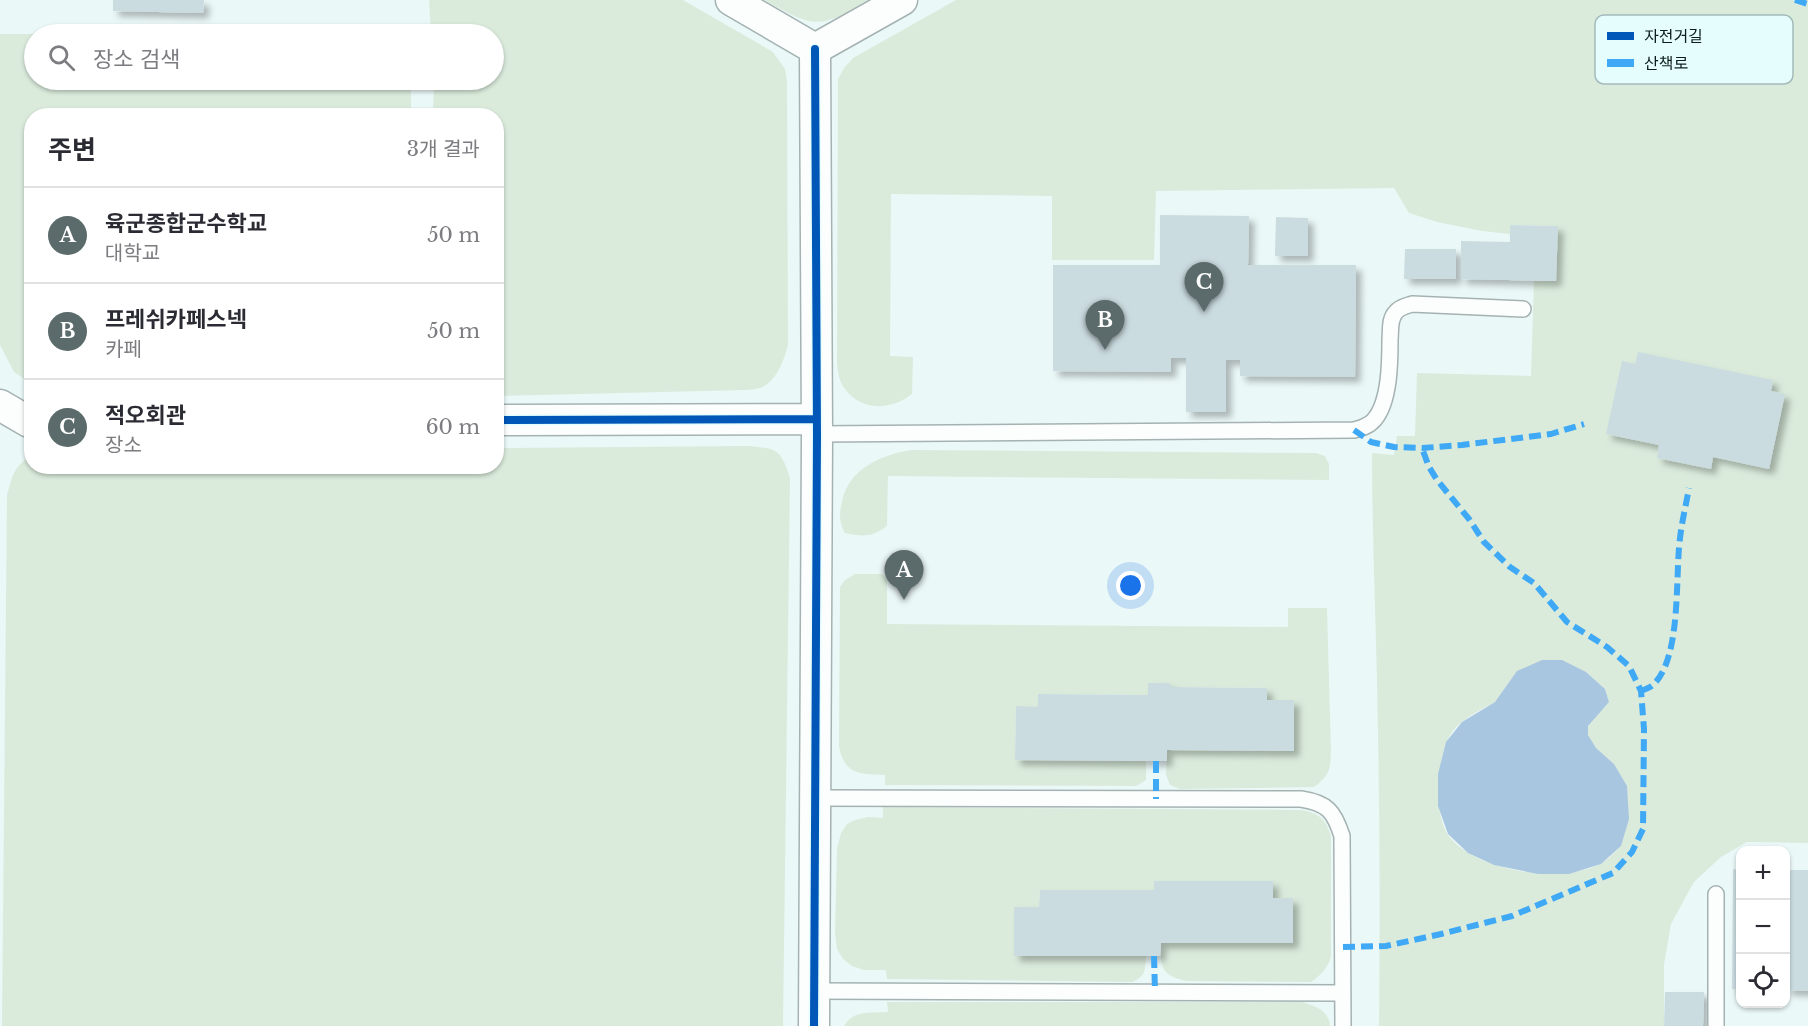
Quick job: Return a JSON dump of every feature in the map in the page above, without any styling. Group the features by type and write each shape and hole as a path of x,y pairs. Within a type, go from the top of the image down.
{"street":[{"path":"731,0 815,49"},
{"path":"815,49 902,0"},
{"path":"814,1026 817,426 815,49"},
{"path":"0,405 24,419"},
{"path":"504,420 817,426"},
{"path":"0,432 24,423"}],"lane":[{"path":"817,426 1354,430 1365,427 1381,408 1386,392 1391,323 1394,314 1402,308 1412,304 1523,309"},
{"path":"815,798 1301,799 1316,801 1329,809 1337,821 1342,836 1343,1026"},
{"path":"1716,894 1716,1026"},
{"path":"814,991 1343,993"}],"green space":[{"path":"429,0 683,0 773,52 785,69 787,81 788,345 782,364 771,381 760,388 747,390 504,396 504,108 433,108 434,90 504,90 504,24 430,24"},
{"path":"765,0 871,0 840,16 818,22 796,17"},
{"path":"956,0 1808,0 1808,843 1747,842 1736,846 1736,848 1721,857 1694,882 1671,924 1664,965 1664,1026 1379,1026 1379,808 1372,453 1394,455 1397,436 1415,436 1417,373 1531,376 1534,281 1556,281 1557,226 1510,225 1510,234 1437,222 1409,213 1394,188 1156,191 1154,260 1052,260 1052,196 891,194 890,356 913,357 912,394 886,406 868,405 860,402 845,389 840,380 837,363 838,79 853,58","holes":["1586,672 1605,689 1609,702 1593,719 1587,731 1588,736 1595,747 1614,764 1621,846 1611,856 1600,864 1583,870 1564,873 1520,871 1478,858 1461,848 1448,835 1440,810 1439,772 1445,746 1458,725 1506,697"]},
{"path":"0,34 24,34 24,90 411,90 411,108 24,108 24,378 14,372 0,345"},
{"path":"746,446 776,451 783,461 790,478 783,1026 2,1026 7,495 20,464 24,461 24,474 504,474 504,448"},
{"path":"912,450 1316,453 1325,456 1329,464 1329,480 888,476 887,526 867,535 845,533 840,510 851,481 868,465 889,455"},
{"path":"855,574 882,574 887,580 887,624 1288,627 1288,608 1327,608 1331,752 1328,772 1314,787 1180,789 1170,785 1166,775 1167,750 1294,751 1294,700 1267,700 1267,688 1170,687 1170,683 1149,683 1148,695 1038,694 1038,707 1016,707 1015,760 1146,761 1146,780 1136,786 885,785 885,775 861,773 849,768 841,756 839,746 840,587 845,580"},
{"path":"883,807 1302,810 1313,813 1324,821 1331,836 1331,957 1328,965 1311,982 1187,981 1172,976 1164,970 1162,965 1161,943 1293,943 1293,898 1273,898 1273,881 1154,881 1154,890 1040,890 1039,907 1014,907 1014,956 1146,956 1144,972 1140,978 1132,982 887,979 886,970 864,970 852,966 843,959 837,949 835,934 837,849 841,833 847,824 855,820 868,817 883,818"},
{"path":"887,1002 1302,1002 1324,1012 1330,1026 844,1026 857,1015 888,1012"}],"water":[{"path":"1542,660 1562,660 1586,672 1605,689 1609,702 1588,726 1588,735 1596,748 1614,764 1627,786 1629,819 1621,846 1601,864 1569,874 1538,874 1494,865 1468,853 1448,834 1438,806 1438,774 1446,742 1462,722 1495,702 1517,671"}],"building":[{"path":"113,0 204,0 203,13 113,11"},
{"path":"1160,215 1249,216 1248,265 1356,265 1355,377 1240,376 1240,360 1226,360 1226,412 1186,412 1186,358 1171,358 1171,372 1053,371 1053,265 1160,265"},
{"path":"1276,217 1308,218 1308,256 1275,256"},
{"path":"1510,225 1558,226 1556,281 1461,279 1461,241 1510,242"},
{"path":"1405,249 1456,249 1456,279 1404,279"},
{"path":"1638,352 1773,380 1771,391 1785,394 1769,469 1713,457 1711,469 1657,458 1659,445 1606,434 1622,361 1635,364"},
{"path":"1148,683 1170,683 1170,687 1267,688 1267,700 1294,700 1294,751 1167,750 1167,761 1015,760 1016,706 1038,707 1038,694 1148,695"},
{"path":"1733,869 1736,869 1736,990 1732,989"},
{"path":"1790,870 1808,870 1808,991 1790,990"},
{"path":"1154,881 1273,881 1273,898 1293,898 1293,943 1161,943 1160,956 1014,956 1014,907 1039,907 1040,890 1154,890"},
{"path":"1665,992 1704,992 1703,1026 1664,1026"}],"marked path":[{"path":"1795,0 1808,4"},
{"path":"1354,430 1371,442 1394,447 1422,448 1551,434 1584,424"},
{"path":"1343,947 1386,946 1512,916 1613,873 1632,852 1643,829 1644,729 1641,691 1629,666 1607,647 1567,622 1534,583 1510,567 1484,542 1469,519 1437,480 1422,448"},
{"path":"1641,691 1653,685 1669,656 1676,615 1680,538 1689,488"},
{"path":"1156,761 1156,799"},
{"path":"1154,956 1155,992"}],"cycle path":[{"path":"814,1026 817,434 815,49"},
{"path":"504,420 817,419"}],"place":[{"name":"적오회관","path":"1204,312"},
{"name":"프레쉬카페스넥","path":"1105,350"},
{"name":"육군종합군수학교","path":"904,600"}]}
